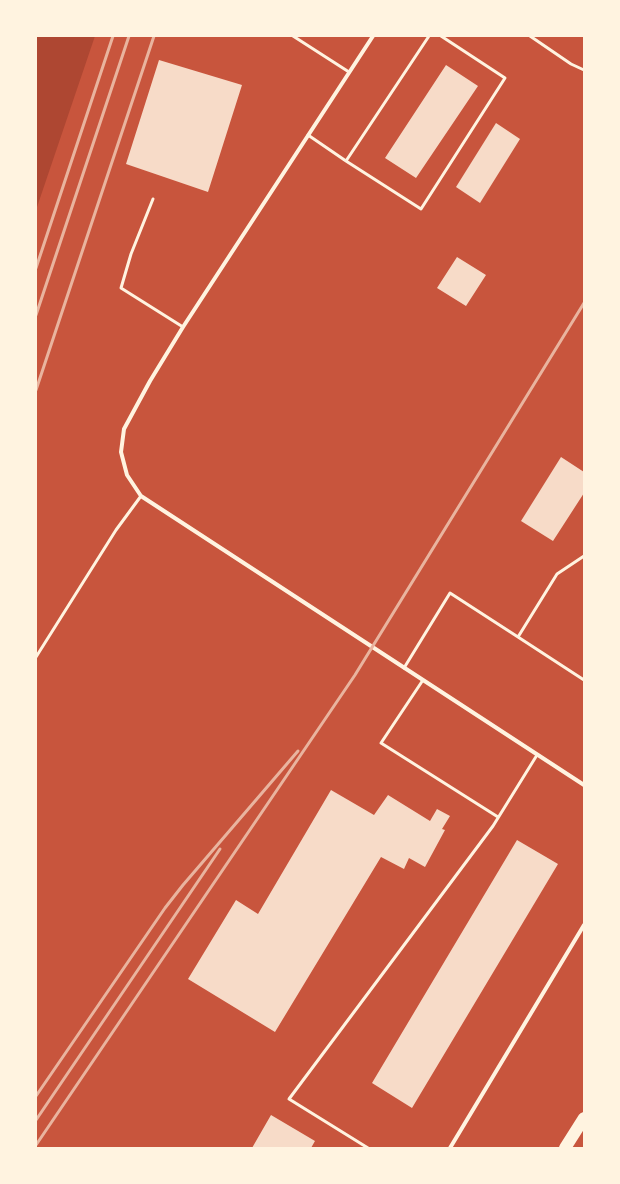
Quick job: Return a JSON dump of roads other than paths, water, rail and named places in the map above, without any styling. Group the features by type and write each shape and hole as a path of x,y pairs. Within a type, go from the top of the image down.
{"highway":[{"path":"565,1148 584,1118"}],"street":[{"path":"373,36 183,327 150,381 124,429 121,452 127,475 140,496 584,785"},
{"path":"450,1148 584,924"}],"lane":[{"path":"293,36 349,72"},
{"path":"346,161 429,36"},
{"path":"308,135 421,209 505,78 441,36"},
{"path":"530,36 571,64 584,70"},
{"path":"153,199 131,254 121,288 183,327"},
{"path":"36,657 116,530 140,496"},
{"path":"518,637 557,574 584,556"},
{"path":"404,668 450,593 584,680"},
{"path":"423,680 381,743 498,817"},
{"path":"368,1148 289,1099 488,833 537,755"}],"railway":[{"path":"36,268 113,36"},
{"path":"36,315 129,36"},
{"path":"36,390 154,36"},
{"path":"36,1145 355,675 584,303"},
{"path":"36,1096 165,908 298,751"},
{"path":"36,1120 220,849"}]}
